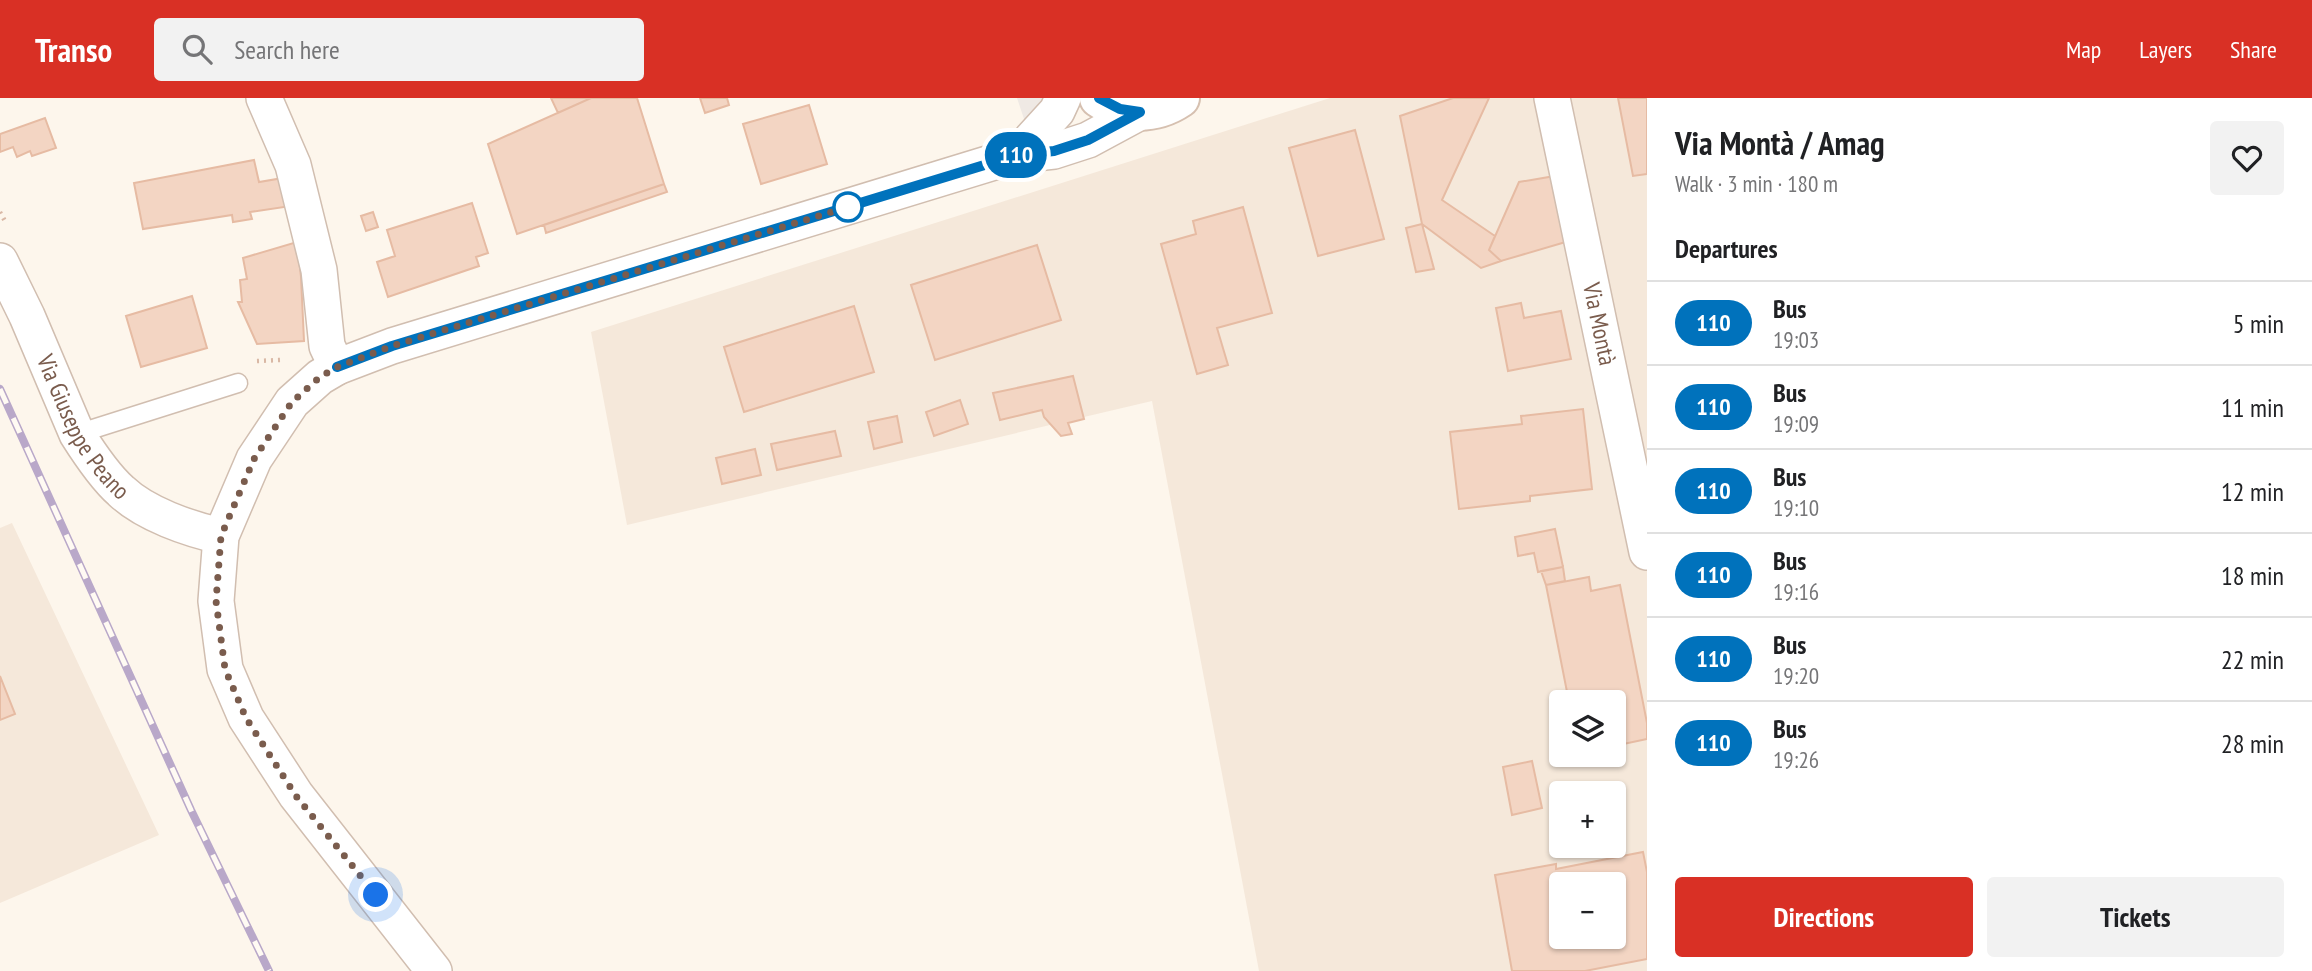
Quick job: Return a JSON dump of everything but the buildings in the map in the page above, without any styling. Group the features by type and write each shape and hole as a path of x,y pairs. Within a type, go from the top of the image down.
{"main road":[{"path":"1099,98 1120,109 1140,112 1156,110 1180,98"}],"street":[{"path":"264,98 288,152 302,197 319,270 332,357 320,377 292,402 254,459 221,536 216,601 225,669 246,718 296,796 434,971"},
{"path":"1017,155 1057,111 1063,98"},
{"name":"Via Montà","path":"1552,98 1647,552"},
{"path":"332,357 405,342 1017,155 1054,151 1088,140 1140,112"},
{"name":"Via Giuseppe Peano","path":"0,261 87,450 121,492 163,518 201,532 221,536"}],"lane":[{"path":"78,434 238,383"}],"path":[{"path":"0,212 6,224"},
{"path":"245,361 292,360 309,348 332,357"}],"shaded area":[{"path":"1017,98 1110,98 1026,125"},
{"path":"1330,98 1647,98 1647,971 1259,971 1152,401 627,525 591,332"},
{"path":"12,523 159,835 0,903 0,528"}],"railway":[{"path":"0,389 191,810 269,971"}],"bus line":[{"name":"110","path":"337,367 392,346 1017,155 1054,151 1088,140 1140,112 1120,109 1099,98"}],"route":[{"path":"376,895 296,796 246,718 225,669 216,601 221,536 254,459 292,402 320,377 337,367 392,346 848,207"}]}
